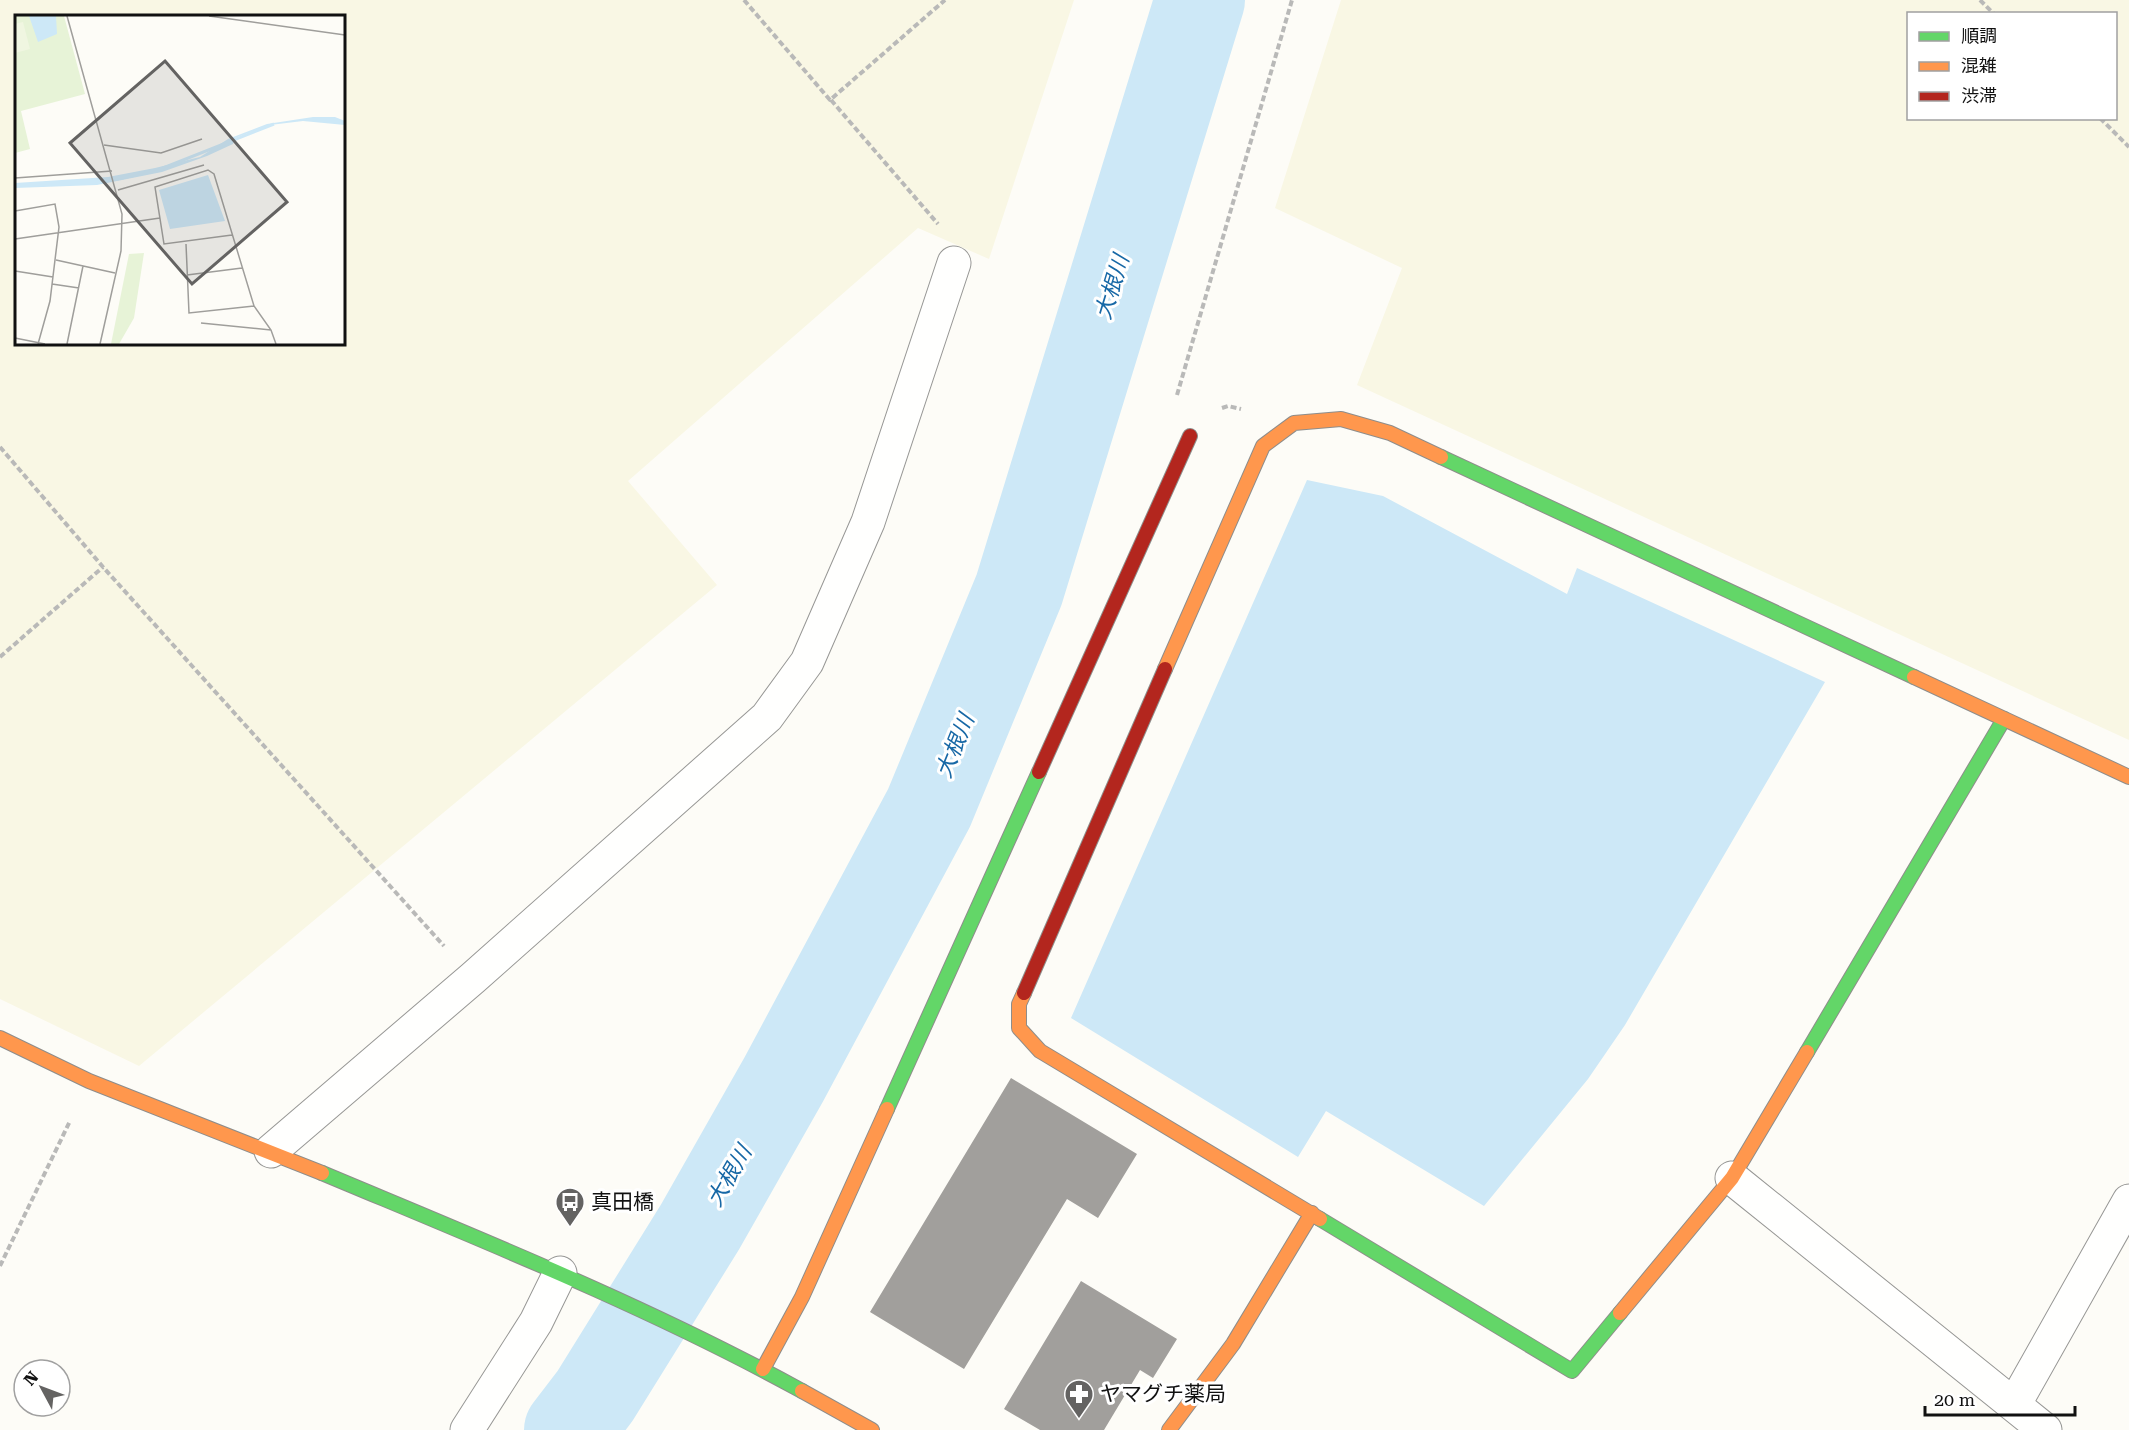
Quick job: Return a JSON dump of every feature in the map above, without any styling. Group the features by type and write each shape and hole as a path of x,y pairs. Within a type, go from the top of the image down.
{"street":[{"path":"271,1151 473,978 767,717 807,662 868,522 954,263"},
{"path":"2004,720 1732,1178 1572,1371 1040,1052 1018,1028 1019,1004 1263,446 1294,423 1341,419 1390,433 2129,777"},
{"path":"763,1369 802,1297 1190,436"},
{"path":"0,1038 89,1081 271,1151 560,1273 732,1353 872,1430"},
{"path":"1732,1178 2045,1430"},
{"path":"2014,1405 2129,1201"},
{"path":"1169,1430 1233,1344 1312,1213"},
{"path":"468,1430 536,1322 560,1273"}],"path":[{"path":"744,0 939,226 954,263"},
{"path":"830,100 945,0"},
{"path":"1190,436 1177,396 1292,0"},
{"path":"1980,0 1992,12"},
{"path":"2102,120 2129,147"},
{"path":"0,447 103,567 473,978"},
{"path":"0,657 103,567"},
{"path":"0,1266 89,1081"}],"shaded area":[{"path":"0,0 1074,0 989,259 918,228 628,481 717,585 139,1066 0,999"},
{"path":"1341,0 2129,0 2129,740 1357,385 1402,268 1275,208"}],"water":[{"path":"1163,0 1189,0 1192,14 1225,39 1134,347 1058,570 939,858 816,1083 789,1145 718,1277 669,1361 622,1430 529,1430 583,1353 640,1262 667,1198 683,1170 704,1146 728,1112 784,1005 852,887 953,656 1003,528 1012,535 1028,533 1039,517 1055,479 1094,413 1128,306 1123,252 1163,140 1163,113 1157,94 1146,80 1144,70","holes":["1000,574 1020,577 1034,588 1018,632 1000,663 980,722 951,775 946,806 939,805 958,727 975,684 978,645 989,620 993,600 992,582","840,968 844,972 779,1071 775,1086 787,1115 767,1147 751,1186 741,1192 730,1189 722,1174 755,1107 771,1064 784,1039"]},
{"path":"1307,480 1383,496 1567,594 1577,568 1825,682 1625,1025 1588,1079 1484,1206 1326,1111 1298,1157 1071,1018"}],"building":[{"path":"1011,1078 1137,1154 1098,1218 1067,1199 964,1369 870,1312"},
{"path":"1081,1281 1177,1339 1153,1378 1140,1370 1104,1430 1040,1430 1004,1409"}],"waterway":[{"name":"大根川","path":"569,1430 595,1396 700,1227 784,1079 929,808 1019,590 1200,0"}],"traffic: fast":[{"path":"1441,457 1914,677"},
{"path":"1807,1052 2004,719"},
{"path":"887,1109 1039,772"},
{"path":"322,1173 504,1249 625,1303 744,1360 802,1391"},
{"path":"1320,1219 1572,1371 1620,1313"}],"traffic: slow":[{"path":"1165,669 1263,446 1294,423 1341,419 1390,433 1441,457"},
{"path":"1914,677 2129,777"},
{"path":"1024,993 1019,1004 1019,1028 1040,1051 1320,1219"},
{"path":"0,1038 89,1081 322,1173"},
{"path":"1620,1313 1732,1178 1807,1052"},
{"path":"763,1369 802,1297 887,1109"},
{"path":"1169,1430 1233,1344 1312,1213"},
{"path":"802,1391 872,1430"}],"traffic: jam":[{"path":"1039,772 1190,436"},
{"path":"1024,993 1165,669"}],"place":[{"name":"真田橋","path":"570,1228"},
{"name":"ヤマグチ薬局","path":"1079,1420"}]}
